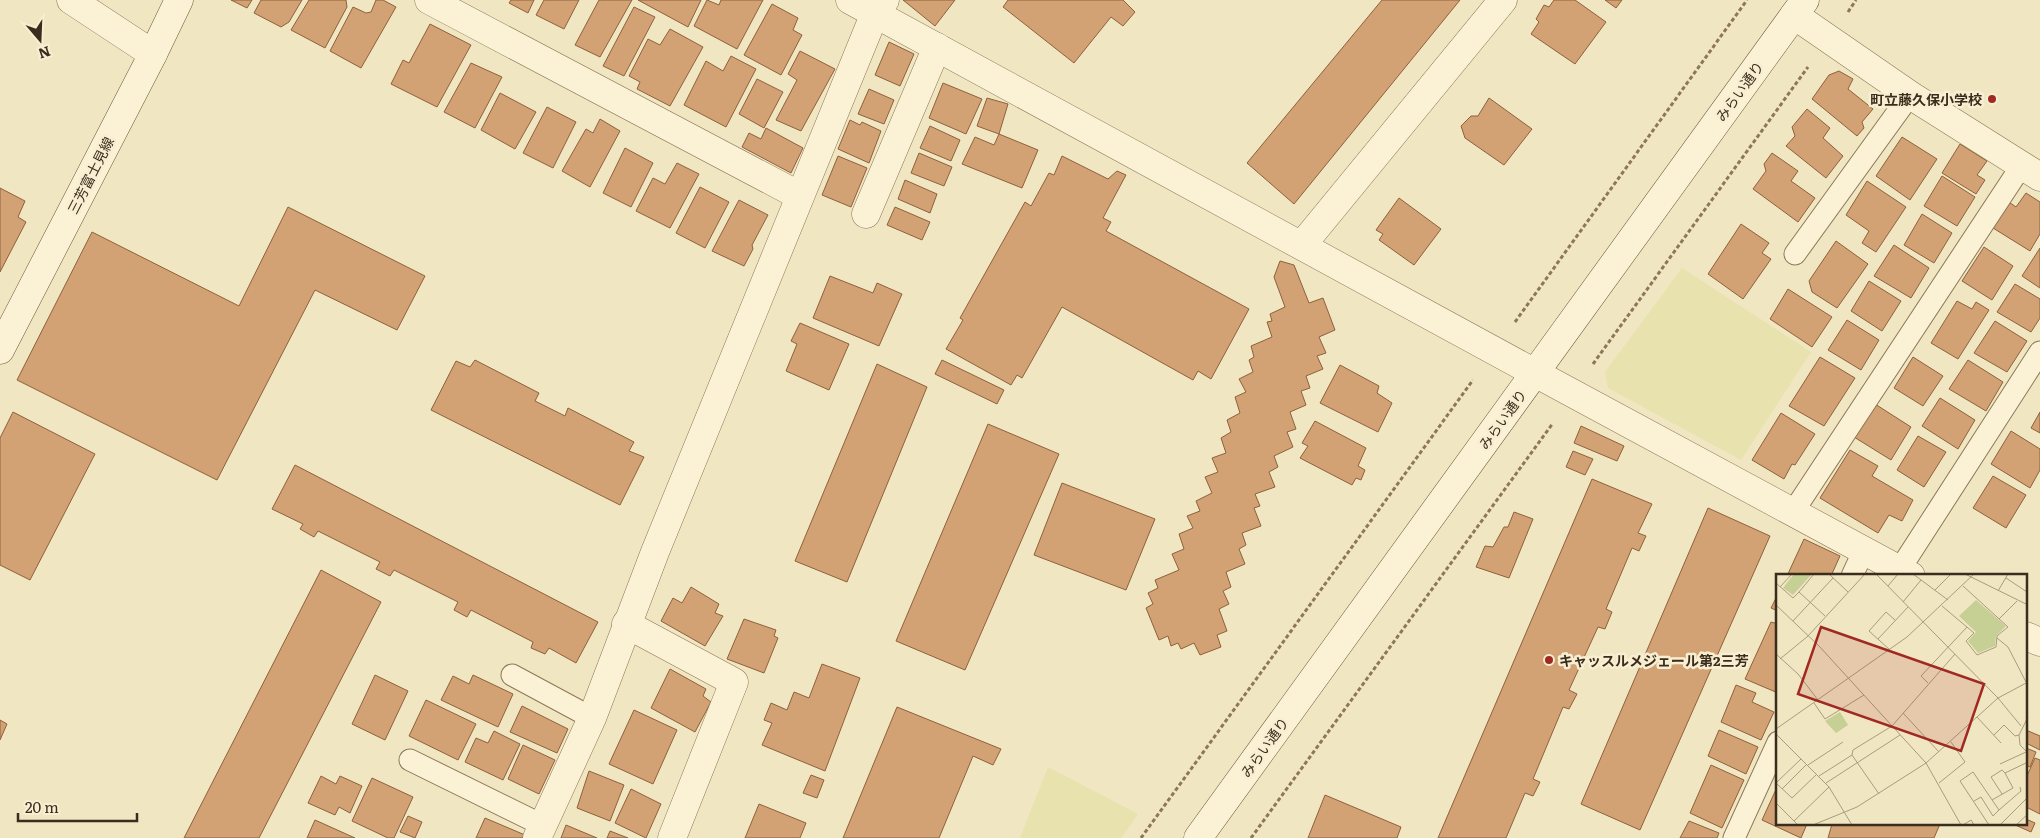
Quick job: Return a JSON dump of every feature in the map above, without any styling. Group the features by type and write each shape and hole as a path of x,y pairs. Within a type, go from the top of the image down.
{"street":[{"path":"71,0 153,54"},
{"name":"三芳富士見線","path":"0,350 179,0"},
{"path":"429,0 800,196"},
{"path":"850,0 880,6 937,47 1535,373 1906,572"},
{"path":"1302,245 1502,0"},
{"path":"540,832 592,718 626,624 800,196 880,6"},
{"path":"1800,8 1910,95 2031,171"},
{"name":"みらい通り","path":"1198,838 1800,8"},
{"path":"866,214 937,47"},
{"path":"626,624 734,682 672,838"},
{"path":"2028,637 2040,642"}],"lane":[{"path":"1794,254 1910,95"},
{"path":"1793,512 2031,171"},
{"path":"1906,572 2040,352"},
{"path":"1853,574 1864,550"},
{"path":"512,675 592,718"},
{"path":"1734,838 1776,746"},
{"path":"410,760 540,832"}],"path":[{"path":"1513,325 1747,0"},
{"path":"1591,367 1813,60"},
{"path":"1141,838 1474,378"},
{"path":"1251,838 1557,417"}],"shaded area":[{"path":"1682,268 1811,352 1741,460 1608,388 1605,372"},
{"path":"1048,767 1138,814 1121,838 1020,838"}],"building":[{"path":"231,0 252,0 247,8"},
{"path":"261,0 302,0 289,22 281,27 254,13"},
{"path":"309,0 346,0 347,7 325,48 291,30"},
{"path":"376,0 383,0 396,7 361,68 330,51 353,7 366,13 371,12"},
{"path":"511,0 534,0 528,13 509,3"},
{"path":"544,0 579,0 564,29 536,15"},
{"path":"599,0 632,0 600,57 575,45"},
{"path":"638,0 701,0 688,27"},
{"path":"707,0 719,5 721,0 763,0 737,49 694,26"},
{"path":"903,0 955,0 935,26"},
{"path":"1008,0 1123,0 1135,12 1123,26 1111,17 1074,63 1003,7"},
{"path":"1382,0 1460,0 1294,204 1247,163"},
{"path":"1554,0 1575,0 1606,22 1575,64 1531,34 1539,22 1536,19 1544,5 1549,7"},
{"path":"1605,0 1622,0 1616,8"},
{"path":"772,4 798,18 793,30 802,35 781,75 744,55"},
{"path":"634,7 655,17 624,76 603,66"},
{"path":"430,24 471,45 437,107 391,84 403,60 409,63"},
{"path":"670,29 703,47 670,106 637,89 640,82 629,76 648,39 660,45"},
{"path":"889,42 914,54 900,86 875,75"},
{"path":"800,51 835,69 801,131 776,120 797,80 788,74"},
{"path":"731,56 756,69 726,127 684,105 706,61 723,71"},
{"path":"471,63 502,77 475,128 444,112"},
{"path":"1839,71 1853,79 1848,89 1873,109 1862,122 1864,128 1857,136 1812,99 1829,75"},
{"path":"757,79 783,92 764,128 739,114"},
{"path":"943,83 982,99 966,134 929,118"},
{"path":"869,89 894,100 884,124 858,114"},
{"path":"500,93 536,112 515,149 481,130"},
{"path":"987,98 1008,104 999,134 977,126"},
{"path":"1489,98 1532,129 1504,165 1465,138 1461,126 1471,116 1478,116"},
{"path":"547,107 576,122 553,168 523,153"},
{"path":"1807,109 1830,128 1823,138 1843,156 1826,178 1786,146 1795,136 1792,127"},
{"path":"600,119 620,131 590,187 562,171 586,129 593,133"},
{"path":"850,120 860,125 862,122 881,131 869,163 838,149"},
{"path":"930,126 960,140 951,161 920,148"},
{"path":"766,128 803,148 791,173 742,147 749,133 761,139"},
{"path":"999,134 1038,150 1022,188 962,164 975,137 994,145"},
{"path":"1902,137 1937,159 1910,200 1876,176"},
{"path":"1960,144 1987,161 1977,175 1985,180 1976,194 1942,173"},
{"path":"625,148 653,163 631,207 603,193"},
{"path":"919,153 952,167 944,186 911,173"},
{"path":"1772,153 1798,171 1791,181 1815,198 1798,222 1753,189 1766,171 1764,164"},
{"path":"838,156 867,168 851,207 822,195"},
{"path":"1062,156 1108,179 1117,171 1126,175 1103,218 1111,222 1106,231 1249,309 1211,379 1198,371 1193,380 1062,307 1022,378 1017,375 1011,385 946,349 963,320 960,318 1025,202 1031,206 1049,173 1054,175"},
{"path":"677,163 699,174 670,228 636,211 653,178 665,184"},
{"path":"1942,176 1975,197 1957,226 1924,206"},
{"path":"905,180 937,194 930,213 898,199"},
{"path":"1867,181 1906,207 1876,252 1862,243 1869,231 1846,215"},
{"path":"700,187 729,202 705,248 676,233"},
{"path":"0,188 25,201 18,217 26,222 0,272"},
{"path":"2026,193 2040,202 2040,234 2030,251 1993,228 2009,202 2016,207"},
{"path":"1399,198 1441,229 1414,265 1379,240 1383,234 1376,230"},
{"path":"739,200 768,215 752,245 753,249 744,266 712,251"},
{"path":"288,207 425,276 397,330 315,290 217,480 17,380 92,232 239,306"},
{"path":"895,207 930,222 922,240 887,225"},
{"path":"1922,214 1952,233 1934,263 1904,245"},
{"path":"1741,224 1769,243 1762,253 1771,259 1743,299 1708,274"},
{"path":"1836,241 1868,264 1837,308 1812,292 1809,281"},
{"path":"1894,245 1929,268 1911,298 1874,276"},
{"path":"1984,247 2013,266 1992,300 1962,281"},
{"path":"2040,248 2040,288 2022,276"},
{"path":"1280,261 1294,265 1309,303 1323,298 1335,330 1319,337 1326,353 1317,356 1323,369 1306,376 1310,388 1301,391 1306,405 1290,412 1296,429 1287,432 1293,447 1274,456 1278,467 1269,472 1275,487 1255,494 1260,506 1254,508 1261,526 1242,533 1246,545 1239,549 1245,564 1226,572 1231,587 1223,591 1229,604 1219,609 1227,631 1217,635 1221,647 1200,655 1194,643 1181,649 1178,643 1171,646 1168,636 1159,640 1146,608 1153,604 1148,593 1158,588 1155,580 1179,570 1172,554 1184,549 1179,534 1193,528 1187,516 1200,511 1196,501 1212,493 1205,477 1218,472 1212,458 1226,453 1221,438 1231,432 1227,420 1240,413 1235,397 1246,392 1239,379 1253,372 1249,360 1254,357 1251,346 1272,337 1267,322 1272,321 1270,314 1285,307 1274,277"},
{"path":"830,276 873,293 877,283 902,294 879,346 813,318"},
{"path":"1869,281 1901,301 1882,331 1851,311"},
{"path":"2015,284 2040,299 2040,318 2031,332 1997,312"},
{"path":"1788,289 1832,317 1812,347 1770,319"},
{"path":"1957,301 1972,309 1976,302 1989,310 1958,359 1931,343"},
{"path":"1847,320 1879,340 1861,370 1828,350"},
{"path":"1995,321 2027,341 2007,372 1974,353"},
{"path":"800,323 849,344 829,390 786,371 797,344 791,341"},
{"path":"1820,357 1855,378 1824,426 1789,406"},
{"path":"1913,357 1943,376 1923,406 1894,388"},
{"path":"475,360 539,393 535,401 565,416 568,408 634,442 629,451 644,457 620,505 431,410 456,361 470,367"},
{"path":"942,360 1004,390 997,404 935,374"},
{"path":"1968,360 2003,382 1986,411 1949,389"},
{"path":"877,364 927,387 847,582 795,561"},
{"path":"1340,365 1379,386 1377,393 1392,403 1378,432 1320,403"},
{"path":"1940,398 1975,420 1958,449 1922,426"},
{"path":"1875,404 1911,427 1891,460 1854,437"},
{"path":"13,412 95,454 30,580 0,565 0,438"},
{"path":"2040,412 2040,433 2031,428"},
{"path":"1781,413 1815,434 1795,465 1792,464 1784,479 1752,460"},
{"path":"1315,421 1366,448 1358,466 1365,470 1361,480 1356,478 1352,485 1300,458 1308,446 1302,443"},
{"path":"988,424 1059,454 965,670 896,641"},
{"path":"1581,426 1624,446 1617,461 1574,443"},
{"path":"2011,431 2040,449 2040,470 2030,488 1991,464"},
{"path":"1918,436 1946,452 1924,487 1897,470"},
{"path":"1850,450 1878,466 1872,476 1913,500 1902,521 1889,515 1878,533 1820,498"},
{"path":"1573,451 1593,459 1585,475 1566,467"},
{"path":"295,465 598,622 576,663 549,648 545,654 531,648 533,642 471,610 467,617 454,610 458,602 394,570 390,576 376,569 380,562 318,531 314,537 300,529 303,524 272,509"},
{"path":"1993,476 2026,495 2006,528 1973,508"},
{"name":"キャッスルメジェール第2三芳","path":"1592,479 1652,504 1638,533 1646,536 1639,551 1632,548 1606,609 1612,612 1605,629 1598,627 1569,690 1577,694 1569,709 1563,707 1533,779 1540,782 1533,796 1525,793 1506,838 1438,838"},
{"path":"1062,483 1155,519 1126,590 1034,555"},
{"path":"1708,508 1770,536 1640,830 1581,804"},
{"path":"1514,512 1533,519 1509,578 1476,567 1485,546 1493,547 1504,527 1508,527"},
{"path":"1804,539 1840,556 1832,574 1788,574"},
{"path":"321,570 381,602 259,838 184,838"},
{"path":"691,587 719,604 715,613 723,616 705,646 661,621 673,598 682,603"},
{"path":"1776,598 1776,610 1771,608"},
{"path":"744,619 776,630 774,636 778,638 764,673 727,659"},
{"path":"1771,622 1776,623 1776,692 1745,679"},
{"path":"822,664 860,678 825,771 762,745 772,723 764,720 771,703 787,710 794,692 809,698"},
{"path":"670,669 706,689 703,696 711,702 695,732 651,708"},
{"path":"375,675 408,691 385,740 352,724"},
{"path":"473,675 513,694 498,727 441,700 453,676 469,684"},
{"path":"1736,685 1756,693 1752,702 1774,712 1761,740 1721,722"},
{"path":"426,700 476,724 458,760 409,736"},
{"path":"522,706 568,729 557,753 510,732"},
{"path":"897,707 1001,749 993,765 973,756 939,838 843,838"},
{"path":"634,710 677,730 653,784 609,764"},
{"path":"0,720 7,724 0,740"},
{"path":"1719,730 1758,747 1746,774 1708,756"},
{"path":"494,731 520,744 503,780 465,762 476,738 488,743"},
{"path":"2028,731 2040,736 2040,750 2028,744"},
{"path":"523,745 555,760 539,794 508,779"},
{"path":"2028,749 2036,752 2030,767 2028,766"},
{"path":"2035,758 2040,760 2040,814 2028,808 2028,774"},
{"path":"1711,765 1744,780 1722,828 1690,813"},
{"path":"589,771 624,785 610,821 577,808"},
{"path":"811,775 824,780 817,798 803,793"},
{"path":"321,776 336,784 340,776 362,786 350,813 339,807 335,815 308,803"},
{"path":"372,778 413,797 394,838 388,838 352,821"},
{"path":"631,789 661,804 646,838 615,823"},
{"path":"1776,789 1776,826 1806,826 1801,838 1762,820"},
{"path":"1325,795 1401,827 1397,838 1308,838"},
{"path":"759,804 806,823 800,838 745,838"},
{"path":"408,816 422,822 415,838 400,832"},
{"path":"485,818 525,835 524,838 476,838"},
{"path":"315,820 355,838 307,838"},
{"path":"2028,820 2035,823 2031,832 2018,826 2028,826"},
{"path":"1689,821 1719,833 1717,838 1680,838"},
{"path":"566,825 597,838 561,838"},
{"path":"1831,826 1939,826 1934,838 1828,838"},
{"path":"610,831 628,838 607,838"}],"place":[{"name":"町立藤久保小学校","path":"1992,99"},
{"name":"キャッスルメジェール第2三芳","path":"1549,660"}]}
